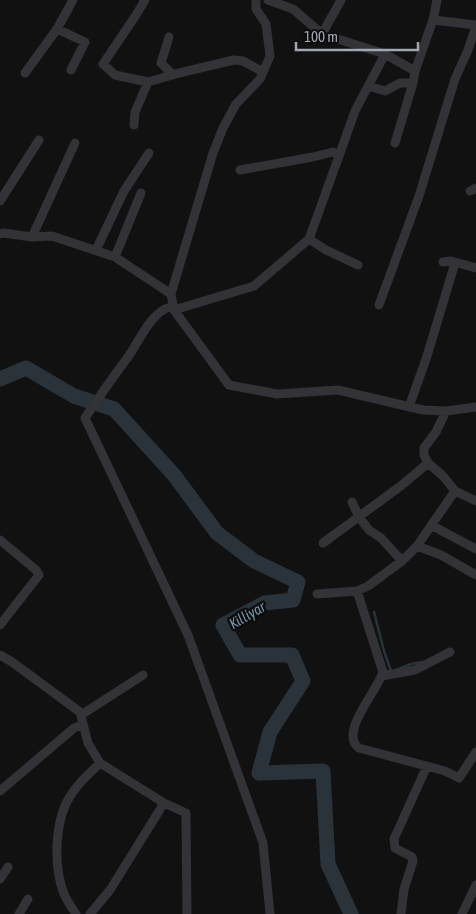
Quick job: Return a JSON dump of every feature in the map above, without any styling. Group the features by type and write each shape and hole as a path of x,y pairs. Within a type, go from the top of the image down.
{"street":[{"path":"25,73 57,29 73,0"},
{"path":"145,0 103,64 115,74 148,82 173,74 234,60 243,61 263,72"},
{"path":"174,310 171,294 213,153 223,128 236,104 260,79 270,56 266,24 256,9 256,0"},
{"path":"268,0 292,9 322,34 385,54 415,71"},
{"path":"322,34 341,0"},
{"path":"395,143 415,71 433,20 437,0"},
{"path":"378,305 419,196 455,79 468,50 476,25 433,20"},
{"path":"57,29 85,42 71,70"},
{"path":"169,37 161,62 173,74"},
{"path":"174,310 254,286 309,239 356,111 385,54"},
{"path":"134,125 135,112 148,82"},
{"path":"368,86 385,90 400,83 413,83"},
{"path":"0,201 39,140"},
{"path":"32,237 75,143"},
{"path":"240,170 333,152 339,156"},
{"path":"96,250 124,191 150,153"},
{"path":"115,257 141,193"},
{"path":"0,234 32,237 52,236 96,250 115,257 171,294"},
{"path":"309,239 326,250 358,265"},
{"path":"444,262 451,261 475,266"},
{"path":"409,407 428,356 455,263"},
{"path":"270,914 263,843 188,635 85,418 145,329 164,309 170,307 229,385 277,394 338,390 423,410 446,411 476,407"},
{"path":"446,411 436,432 424,448 424,455 428,463 444,476 455,491 476,501"},
{"path":"323,543 402,486 428,463"},
{"path":"317,594 357,591 368,586 402,561 417,546 455,491"},
{"path":"352,502 359,517 369,530 381,538 402,561"},
{"path":"431,525 476,549"},
{"path":"0,540 36,570 38,575 0,624"},
{"path":"417,546 441,555 476,575"},
{"path":"357,591 383,669 382,676 354,725 353,741 359,748 446,771 459,778 476,752"},
{"path":"382,676 416,670 450,652"},
{"path":"0,655 80,712 88,743 100,763 164,803 186,813 187,914"},
{"path":"0,791 82,719 144,675"},
{"path":"76,914 64,894 58,846 59,825 62,812 73,791 100,763"},
{"path":"401,914 404,889 413,861 412,857 395,848 394,839 427,766"},
{"path":"90,914 110,890 164,803"},
{"path":"0,879 8,866"},
{"path":"462,914 476,885"},
{"path":"19,914 28,899"}],"waterway":[{"name":"Killiyar","path":"0,379 26,368 74,396 114,409 174,475 217,533 254,561 298,582 293,600 265,603 223,625 240,655 292,655 303,681 270,732 259,773 323,771 328,864 351,914"},
{"path":"374,612 391,671"},
{"path":"396,670 422,662"}]}
